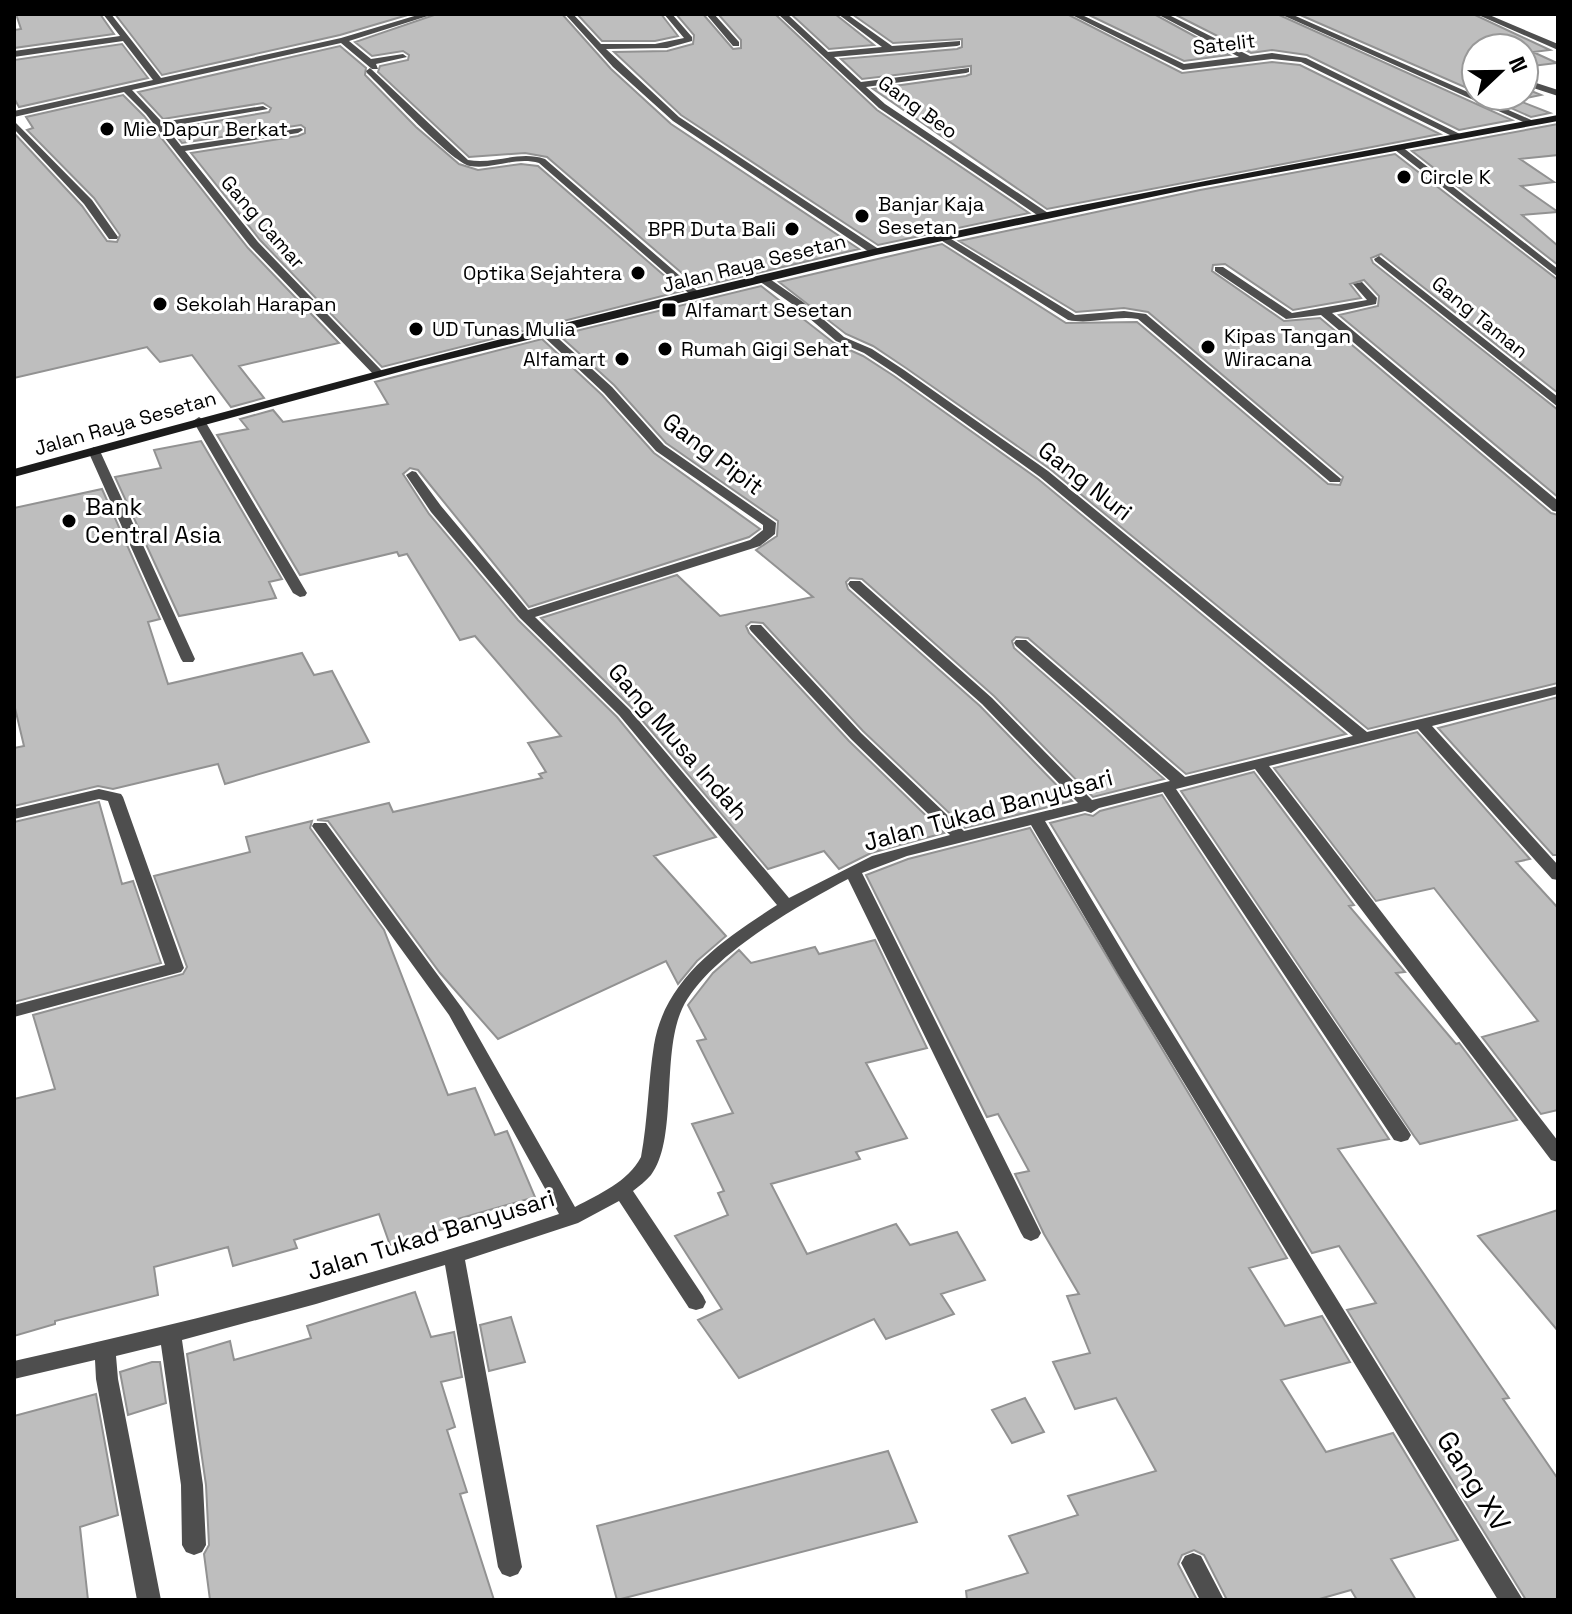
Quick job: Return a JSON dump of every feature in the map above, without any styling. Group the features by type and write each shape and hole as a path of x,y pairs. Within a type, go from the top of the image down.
{"main road":[{"name":"Jalan Raya Sesetan","path":"14,473 379,374 876,252 1044,215 1558,118"}],"street":[{"path":"107,14 158,80"},
{"path":"14,114 343,40 384,24 430,14"},
{"path":"569,14 598,47 657,103 701,138 876,252"},
{"path":"598,47 623,44 657,46 689,39 668,14"},
{"path":"710,14 736,44"},
{"name":"Gang Beo","path":"782,14 858,85 914,129 1044,215"},
{"path":"842,14 890,49"},
{"name":"Satelit","path":"1074,14 1183,67 1249,59 1294,58 1461,137"},
{"path":"1161,14 1249,59"},
{"path":"1284,14 1533,123"},
{"path":"1480,14 1558,47"},
{"path":"14,54 124,38"},
{"path":"343,40 465,162 485,165 532,157 542,161 697,295"},
{"path":"825,55 957,43"},
{"path":"372,67 403,57"},
{"path":"858,85 966,70"},
{"name":"Gang Camar","path":"127,88 254,244 379,374"},
{"path":"159,125 263,109"},
{"path":"14,124 88,202 113,237"},
{"path":"178,149 298,130"},
{"path":"1398,148 1558,274"},
{"path":"943,237 1072,318 1082,320 1126,313 1142,316 1335,479"},
{"name":"Gang Taman","path":"1379,259 1558,403"},
{"path":"1219,269 1288,316 1372,302 1372,298 1358,284"},
{"name":"Gang Nuri","path":"763,279 799,304 840,339 868,351 900,372 1044,474 1366,739"},
{"path":"1325,312 1558,508"},
{"name":"Gang Pipit","path":"525,615 755,543 770,531 769,523 660,448 608,390 545,332"},
{"path":"199,421 300,593"},
{"path":"94,451 188,659"},
{"name":"Gang Musa Indah","path":"412,475 436,509 525,615 624,712 788,907"},
{"path":"855,584 987,701 1091,808"},
{"path":"756,628 856,736 961,837"},
{"path":"1021,643 1176,786 1401,1135"},
{"name":"Jalan Tukad Banyusari","path":"14,1370 170,1334 454,1257 571,1218 622,1190 644,1170 651,1157 660,1079 674,1006 689,983 708,962 788,907 868,864 961,837 1091,808 1558,690"},
{"path":"1421,723 1558,875"},
{"path":"1260,765 1558,1155"},
{"path":"14,814 99,794 115,797 175,968 14,1011"},
{"name":"Gang XV","path":"1037,821 1127,974 1511,1600"},
{"path":"320,826 456,1012 571,1218"},
{"path":"853,872 1031,1233"},
{"path":"622,1190 696,1302"},
{"path":"454,1257 510,1567"},
{"path":"170,1334 192,1485 194,1545"},
{"path":"105,1349 107,1379 149,1600"},
{"path":"1193,1563 1212,1600"}],"building":[{"path":"16,14 100,14 114,34 14,48 14,30 21,29"},
{"path":"115,14 411,14 340,35 162,75"},
{"path":"437,14 562,14 611,69 671,124 859,249 698,287 547,157 525,153 469,157 378,72 380,66 408,60 409,55 403,51 372,56 355,42"},
{"path":"577,14 661,14 678,36 655,41 602,41"},
{"path":"676,14 703,14 733,49 741,48 741,40 718,14 775,14 877,110 1029,213 878,245 681,115 614,52 667,51 693,44 694,35"},
{"path":"791,14 835,14 874,45 829,49"},
{"path":"852,14 1067,14 1182,73 1272,62 1300,65 1440,134 1047,209 873,89 966,76 971,74 971,66 862,79 841,59 957,49 962,47 962,39 893,43"},
{"path":"1087,14 1154,14 1229,55 1184,61"},
{"path":"1174,14 1277,14 1460,97 1460,112 1494,112 1512,120 1459,130 1307,55 1272,50 1251,53"},
{"path":"1298,14 1473,14 1512,32 1460,32 1460,85"},
{"path":"122,44 148,78 19,107 14,98 14,60"},
{"path":"340,46 366,68 365,75 416,127 459,164 478,170 521,164 538,166 682,291 382,367 260,240 191,153 298,136 305,133 305,128 301,125 182,143 171,129 269,112 271,108 263,103 163,119 138,92"},
{"path":"1540,55 1557,63 1540,65"},
{"name":"Sekolah Harapan","path":"123,95 144,116 248,248 339,343 239,366 264,398 231,407 192,355 160,362 147,347 14,378 14,133 82,206 107,241 117,242 120,235 94,198 27,130 33,128 26,117"},
{"path":"1540,109 1550,113 1531,117 1520,112 1540,112"},
{"path":"1558,124 1558,155 1520,159 1554,182 1521,186 1558,212 1522,215 1558,246 1558,265 1412,151"},
{"path":"1395,154 1558,280 1558,393 1381,254 1371,258 1373,263 1558,410 1558,497 1339,315 1378,306 1379,296 1364,280 1350,284 1361,298 1293,310 1225,264 1213,265 1212,271 1284,321 1320,318 1551,513 1558,515 1558,683 1368,729 1050,469 873,346 846,334 779,282 942,244 1066,323 1137,322 1328,484 1340,485 1343,477 1148,312 1124,308 1076,312 959,241 1200,190"},
{"path":"761,286 834,343 863,356 894,376 1038,479 1346,734 1186,774 1028,638 1016,637 1012,641 1014,648 1164,779 1093,797 994,696 862,579 850,578 846,582 848,589 980,706 1072,801 965,828 863,731 763,623 751,622 746,626 749,633 849,741 944,833 871,853 839,869 824,851 768,869 631,707 541,618 677,575 720,616 813,597 756,550 777,536 778,521 666,443 614,385 559,335"},
{"path":"542,339 602,395 654,453 760,529 749,537 529,607 418,470 410,468 403,474 429,514 518,620 617,717 716,837 654,856 726,936 697,961 678,984 666,961 498,1039 440,973 328,821 317,820 389,803 393,812 542,778 539,774 546,772 528,743 561,736 475,636 460,640 407,554 399,556 397,552 300,575 217,435 248,429 240,419 273,410 283,422 388,404 375,382"},
{"path":"201,441 282,579 269,582 276,598 179,616 115,477 161,468 154,450"},
{"path":"102,489 160,619 148,622 168,684 302,653 314,675 332,671 369,742 225,784 218,764 113,789 98,786 14,806 14,748 24,746 14,704 14,508"},
{"path":"1558,697 1558,855 1553,855 1438,728"},
{"path":"1417,732 1530,859 1516,862 1558,908 1558,1110 1541,1114 1482,1037 1538,1021 1434,888 1376,901 1274,768"},
{"path":"1254,772 1354,905 1349,906 1405,972 1396,973 1456,1044 1459,1043 1517,1120 1420,1144 1181,791"},
{"path":"1162,795 1389,1139 1338,1149 1509,1398 1503,1399 1558,1479 1558,1600 1526,1600 1347,1310 1376,1303 1339,1246 1312,1253 1050,823 1085,814 1093,816 1100,811"},
{"path":"99,802 122,884 133,881 161,963 14,1002 14,822"},
{"path":"312,821 310,828 384,930 448,1095 475,1088 495,1135 507,1131 535,1197 458,1219 460,1224 390,1245 379,1214 294,1240 297,1248 233,1266 228,1247 154,1267 158,1295 55,1321 55,1324 14,1336 14,1099 55,1089 33,1015 183,974 187,967 154,876 250,852 246,837"},
{"path":"1030,828 1287,1258 1249,1268 1285,1326 1322,1316 1350,1362 1281,1380 1326,1452 1393,1433 1458,1540 1391,1559 1416,1600 1357,1600 1351,1590 1316,1600 1227,1600 1204,1555 1194,1550 1182,1555 1178,1564 1197,1600 967,1600 966,1591 1028,1573 1009,1536 1078,1515 1068,1496 1156,1471 1116,1398 1075,1409 1053,1362 1090,1353 1067,1296 1079,1294 1044,1234 1015,1174 1029,1171 998,1114 987,1117 866,875 908,859"},
{"path":"875,940 927,1048 866,1063 907,1138 856,1152 860,1159 771,1184 807,1254 896,1224 910,1245 957,1232 985,1280 941,1294 954,1314 886,1339 874,1319 739,1378 698,1320 722,1309 675,1236 728,1215 718,1193 724,1191 692,1124 733,1113 697,1041 706,1039 688,1005 713,973 739,950 751,963 815,947 819,954"},
{"path":"1558,1210 1558,1331 1478,1236"},
{"path":"415,1292 431,1337 454,1332 462,1377 441,1382 455,1427 447,1430 467,1492 460,1494 494,1600 210,1600 204,1554 209,1545 206,1485 187,1354 230,1341 234,1360 311,1338 307,1326"},
{"path":"511,1317 525,1362 489,1371 480,1325"},
{"path":"160,1362 166,1403 128,1415 120,1372"},
{"path":"96,1394 118,1515 80,1527 88,1600 14,1600 14,1416"},
{"path":"1025,1398 1044,1432 1012,1443 992,1410"},
{"path":"888,1451 917,1522 617,1600 597,1526"}],"place":[{"name":"Mie Dapur Berkat","path":"107,129"},
{"name":"Circle K","path":"1404,177"},
{"name":"Banjar Kaja Sesetan","path":"862,216"},
{"name":"BPR Duta Bali","path":"792,229"},
{"name":"Optika Sejahtera","path":"638,273"},
{"name":"Sekolah Harapan","path":"160,304"},
{"name":"Alfamart Sesetan","path":"669,310"},
{"name":"UD Tunas Mulia","path":"416,329"},
{"name":"Kipas Tangan Wiracana","path":"1208,347"},
{"name":"Rumah Gigi Sehat","path":"665,349"},
{"name":"Alfamart","path":"622,359"},
{"name":"Bank Central Asia","path":"69,521"}]}
